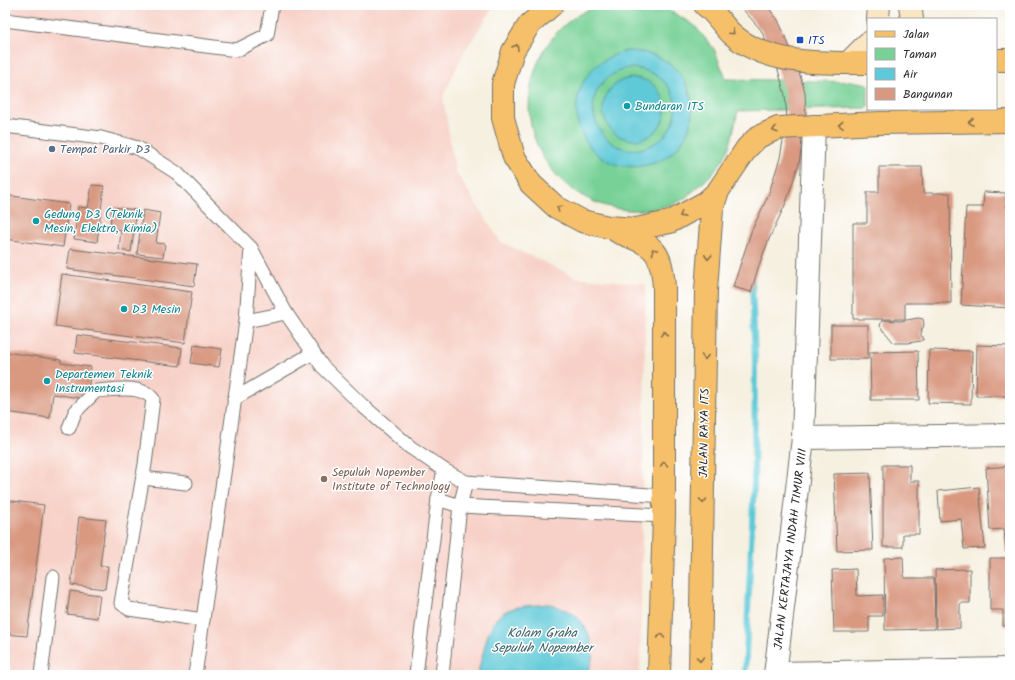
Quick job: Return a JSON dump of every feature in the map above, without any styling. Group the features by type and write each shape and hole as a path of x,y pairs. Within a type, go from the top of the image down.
{"main road":[{"path":"704,5 711,9 732,34 750,46 773,55 800,61 858,63"},
{"path":"545,7 529,25 513,51 503,84 503,118 514,157 531,184 556,207 582,220 608,227 648,244 658,254 663,268 664,506 659,675"},
{"path":"997,60 1010,60"},
{"path":"608,227 636,229 670,222 706,202 718,191 747,148 758,137 778,128 814,126 882,116 932,116 1010,121"},
{"name":"JALAN RAYA ITS","path":"700,675 706,290 712,209 718,191"}],"street":[{"path":"878,18 879,5"},
{"path":"910,5 912,18"},
{"path":"858,63 867,45"},
{"path":"803,438 814,126"},
{"name":"JALAN KERTAJAYA INDAH TIMUR VIII","path":"775,674 803,438 1010,435"},
{"path":"775,674 1010,669"}],"lane":[{"path":"5,20 238,50 267,35 272,5"},
{"path":"5,126 101,138 138,148 177,173 252,248 286,313 322,366 362,405 410,446 444,470 466,482 664,506"},
{"path":"195,675 246,321 252,248"},
{"path":"246,321 286,313"},
{"path":"234,399 313,353"},
{"path":"69,428 75,412 96,391 138,390 149,394 153,399 143,478 121,603 129,609 203,620"},
{"path":"416,675 438,499 444,470"},
{"path":"143,478 186,483"},
{"path":"442,675 460,506 466,482"},
{"path":"438,499 460,506 664,506"},
{"path":"41,675 53,577"}],"shaded area":[{"name":"Sepuluh Nopember Institute of Technology","path":"5,5 495,5 464,52 443,96 455,171 501,242 575,277 646,284 640,675 5,675"}],"green space":[{"path":"603,5 651,5 667,9 694,25 714,49 726,79 858,82 867,84 867,108 738,111 730,143 724,158 707,179 682,200 651,209 621,209 592,201 568,186 548,165 535,139 529,109 533,77 544,50 562,27 584,12"}],"water":[{"path":"627,51 654,56 674,68 687,85 692,105 690,126 680,144 664,158 641,166 617,164 598,154 584,139 577,119 578,98 585,78 602,62","holes":["629,68 649,72 665,82 674,98 675,108 673,123 663,137 653,144 634,149 618,146 605,137 596,123 593,107 597,91 609,77"]},
{"path":"628,78 640,78 656,87 663,97 665,109 663,121 656,131 640,140 628,140 617,135 608,126 603,115 603,103 608,92 617,83"},
{"name":"Kolam Graha Sepuluh Nopember","path":"550,604 564,609 576,616 582,622 590,637 593,653 592,661 584,675 478,675 489,632 494,622 500,615 516,607"}],"building":[{"path":"739,5 766,5 778,20 795,59 805,92 806,119 799,163 786,203 769,239 758,268 751,292 733,287 751,232 768,196 780,158 787,118 785,95 777,66 761,30"},
{"path":"879,167 922,167 923,193 950,193 951,303 905,303 905,319 853,319 853,223 867,223 867,192 879,192"},
{"path":"92,185 104,186 97,242 74,239 78,207 88,208"},
{"path":"984,192 1006,193 1006,207 1010,208 1010,308 961,305 966,207 983,207"},
{"name":"Gedung D3 (Teknik Mesin, Elektro, Kimia)","path":"5,195 69,204 63,247 5,239"},
{"path":"112,207 137,210 131,252 119,250 121,230 110,228"},
{"path":"143,210 160,213 156,243 165,244 163,257 137,254"},
{"path":"70,249 197,264 194,286 67,269"},
{"name":"D3 Mesin","path":"62,274 192,292 185,343 55,326"},
{"path":"918,318 923,319 924,325 920,334 924,339 921,341 894,343 880,326 882,320 901,321"},
{"path":"831,325 868,325 868,359 831,359"},
{"path":"77,335 182,348 180,366 75,353"},
{"path":"194,345 222,349 219,367 191,363"},
{"path":"977,345 1010,346 1010,396 976,396"},
{"path":"929,350 972,351 971,404 928,403"},
{"path":"918,351 919,400 871,400 870,352"},
{"name":"Departemen Teknik Instrumentasi","path":"5,352 61,360 61,363 91,367 87,399 53,394 50,418 5,412"},
{"path":"883,465 910,465 910,481 919,481 919,534 903,534 903,547 883,547"},
{"path":"1010,466 1010,551 1006,552 1004,529 990,530 986,468"},
{"path":"870,473 873,550 837,551 834,474"},
{"path":"979,487 985,548 964,549 961,519 940,521 938,491"},
{"path":"5,500 44,505 27,636 5,634"},
{"path":"79,517 106,520 100,566 108,566 105,589 71,585"},
{"path":"903,557 904,578 934,578 935,629 885,630 884,558"},
{"path":"990,558 1010,558 1010,626 1003,626 1003,610 990,610"},
{"path":"856,569 857,596 883,595 883,616 869,616 869,632 834,632 832,570"},
{"path":"970,569 970,603 960,603 960,628 936,629 935,570"},
{"path":"70,591 100,595 97,618 67,614"}],"waterway":[{"path":"745,675 754,482 755,363 752,280"}],"place":[{"name":"ITS","path":"800,40"},
{"name":"Bundaran ITS","path":"627,106"},
{"name":"Tempat Parkir D3","path":"52,149"},
{"name":"Gedung D3 (Teknik Mesin, Elektro, Kimia)","path":"36,221"},
{"name":"D3 Mesin","path":"124,309"},
{"name":"Departemen Teknik Instrumentasi","path":"47,381"},
{"name":"Sepuluh Nopember Institute of Technology","path":"324,479"}]}
